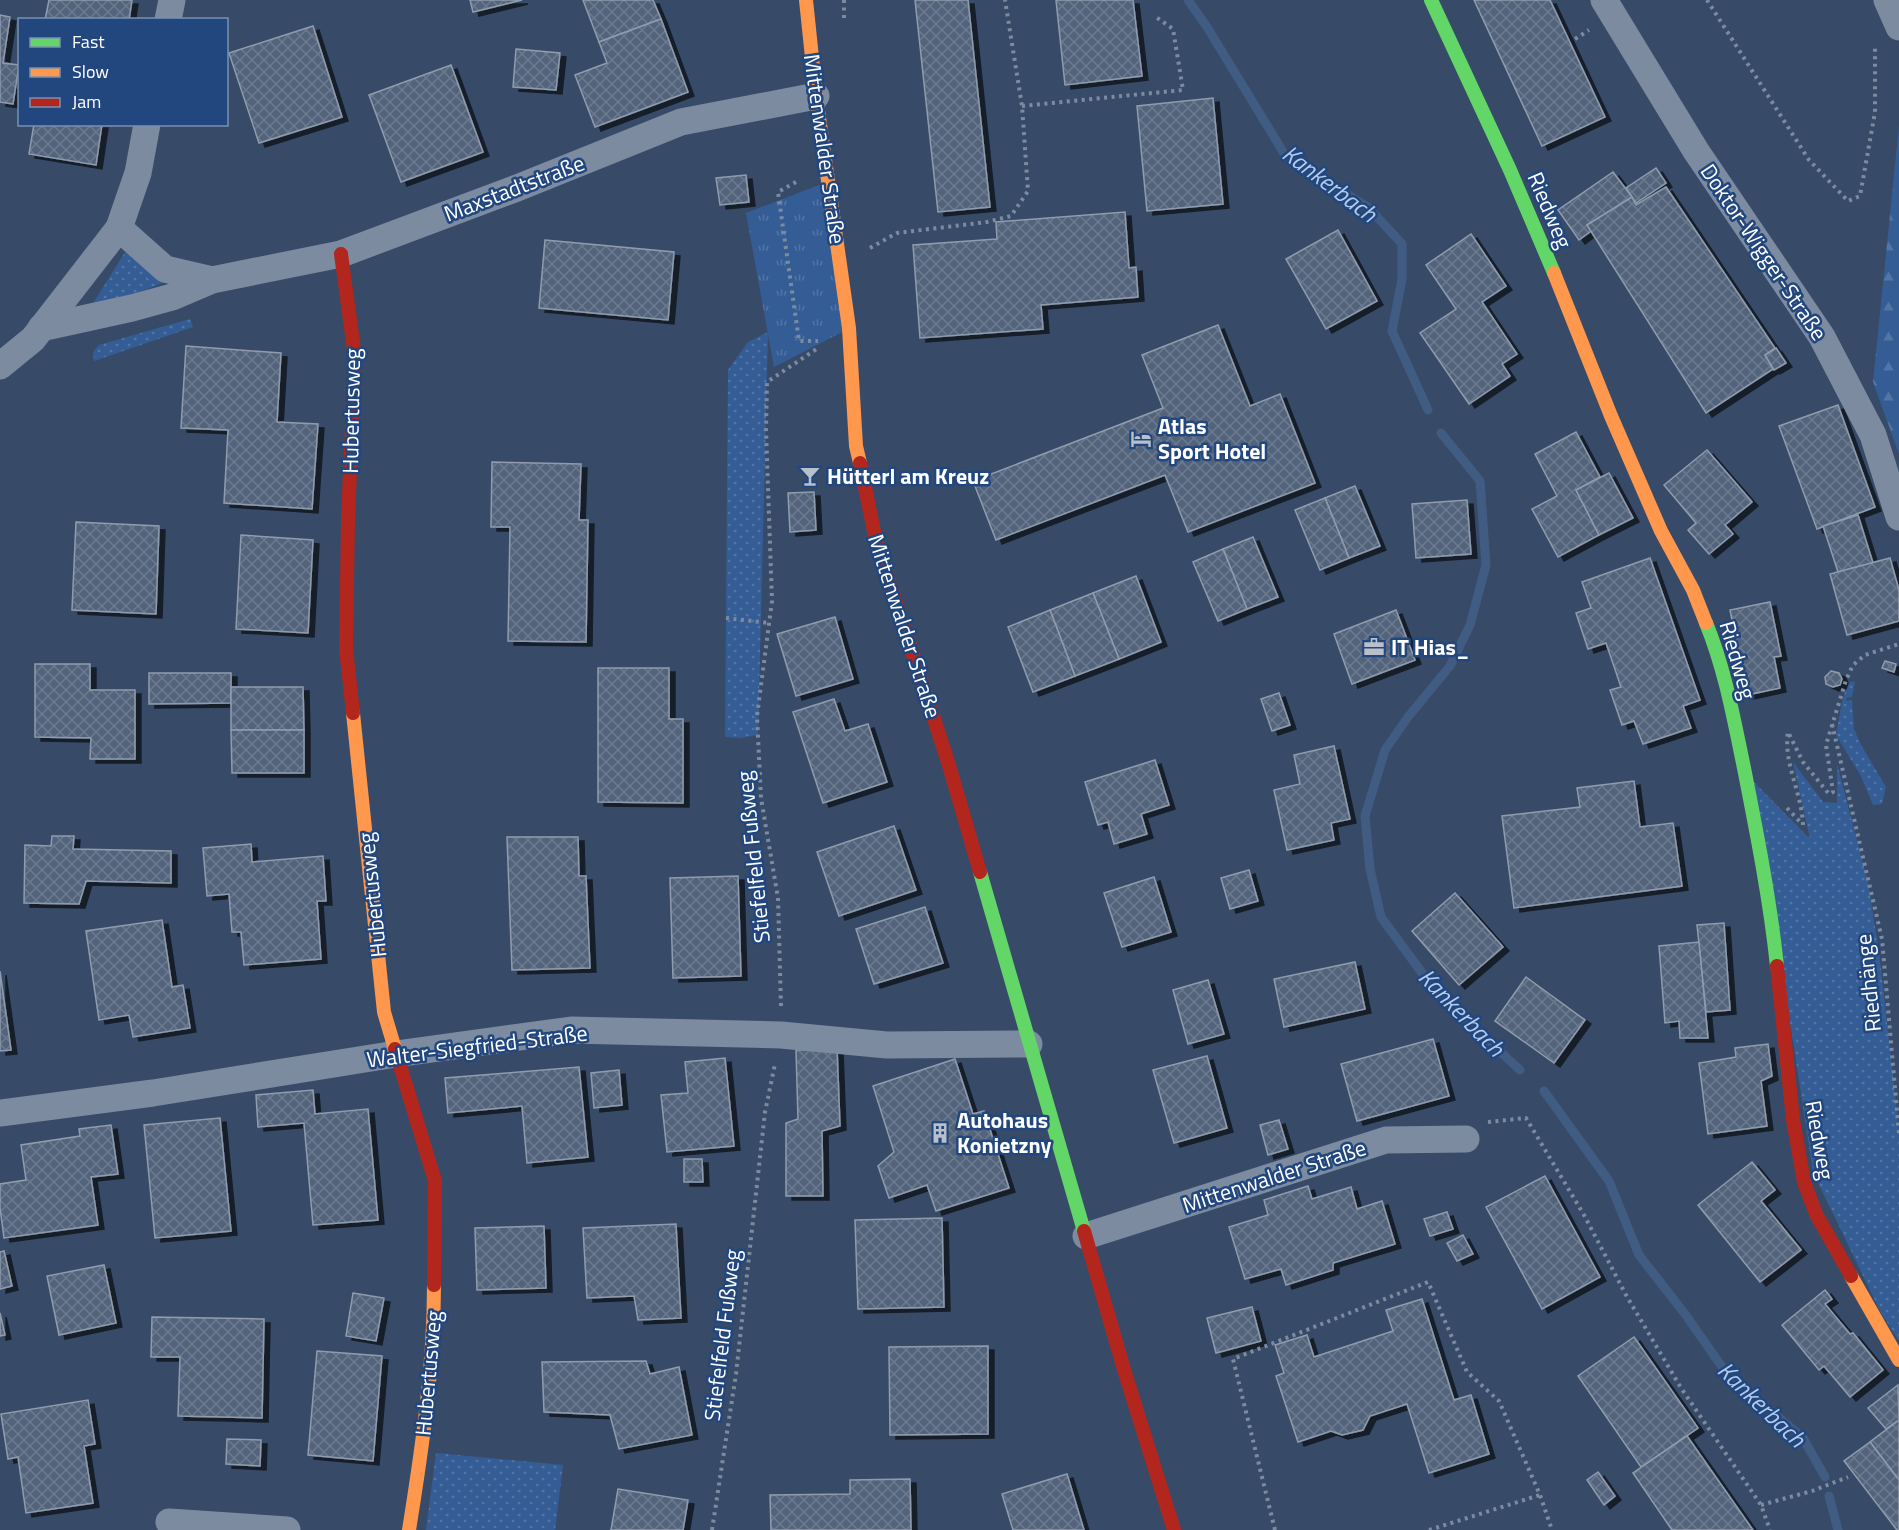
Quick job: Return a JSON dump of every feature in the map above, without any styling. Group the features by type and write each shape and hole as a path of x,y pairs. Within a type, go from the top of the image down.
{"street":[{"path":"168,18 172,0"},
{"name":"Mittenwalder Straße","path":"806,0 816,96 849,328 856,446 876,541 948,762 1125,1373 1174,1530"},
{"name":"Riedweg","path":"1431,0 1510,170 1568,304 1611,416 1662,531 1693,590 1717,649 1755,822 1775,950 1793,1120 1804,1182 1822,1224 1899,1360"},
{"name":"Doktor-Wigger-Straße","path":"1604,0 1696,151 1822,337 1873,435 1899,516"},
{"path":"1887,0 1899,27"},
{"name":"Maxstadtstraße","path":"41,328 132,309 172,297 212,280 341,254 517,188 681,122 816,96"},
{"path":"0,366 33,339 119,228 138,172 147,126"},
{"name":"Maxstadtstraße","path":"119,228 165,269 212,280"},
{"name":"Hubertusweg","path":"341,254 355,357 345,649 384,1012 435,1181 434,1317 419,1466 409,1530"},
{"name":"Walter-Siegfried-Straße","path":"0,1113 153,1093 396,1054 571,1030 782,1035 886,1045 1029,1044"},
{"name":"Mittenwalder Straße","path":"1086,1236 1386,1140 1472,1131"},
{"path":"169,1522 288,1530"}],"path":[{"path":"844,0 844,19"},
{"path":"841,264 897,233 987,222 1011,216 1028,191 1022,106 1005,0"},
{"path":"1707,0 1809,160 1848,201 1860,196 1875,112 1875,40"},
{"path":"1022,106 1183,90 1173,29 1156,17"},
{"path":"797,182 778,192 799,341 828,341"},
{"name":"Stiefelfeld Fußweg","path":"712,1530 736,1374 765,1112 782,1035 778,898 760,798 757,716 772,601 766,430 767,382 849,328"},
{"path":"726,618 769,623"},
{"path":"1803,825 1802,812 1785,747 1788,732 1803,762 1829,794 1833,792 1826,745 1846,680 1853,666 1864,655 1899,644"},
{"name":"Riedhänge","path":"1832,724 1882,939 1899,1134"},
{"path":"1472,1131 1526,1118 1584,1215 1626,1295 1681,1388 1761,1505 1770,1530"},
{"path":"1275,1530 1233,1359 1428,1282 1467,1372 1499,1401 1540,1495 1552,1530"},
{"path":"1761,1505 1812,1491 1848,1477"},
{"path":"1429,1530 1540,1495"}],"green space":[{"path":"1899,126 1899,454 1873,382"},
{"path":"827,182 844,331 774,367 746,213"},
{"path":"127,249 167,281 99,309 92,305"},
{"path":"190,319 193,327 94,361 93,352 99,345"},
{"path":"768,332 758,735 740,738 725,737 728,370 748,342"},
{"path":"1855,681 1852,697 1846,698 1847,701 1852,700 1854,729 1861,745 1886,787 1882,804 1873,805 1861,776 1836,735 1848,683"},
{"path":"1793,762 1823,802 1837,803 1837,764 1868,883 1879,952 1899,1130 1899,1341 1881,1313 1813,1172 1753,781 1810,839"},
{"path":"436,1453 563,1465 555,1530 426,1530"}],"building":[{"path":"49,0 132,0 129,18 45,18"},
{"path":"470,0 522,0 473,12"},
{"path":"583,0 653,0 661,19 599,42"},
{"path":"915,0 968,0 990,207 938,212"},
{"path":"1056,0 1133,0 1142,76 1065,85"},
{"path":"1474,0 1550,0 1605,117 1542,146"},
{"path":"0,15 10,17 3,63 18,65 18,72 13,104 0,102"},
{"path":"661,19 688,92 595,127 575,75 607,63 599,42"},
{"path":"313,26 342,117 259,143 229,53"},
{"path":"516,49 560,53 556,90 513,87"},
{"path":"451,65 483,152 401,182 369,95"},
{"path":"1213,98 1223,204 1147,211 1137,106"},
{"path":"34,126 102,126 96,165 29,154"},
{"path":"1656,168 1666,183 1636,203 1626,188"},
{"path":"1613,172 1632,197 1587,225 1591,231 1579,240 1558,210"},
{"path":"746,175 749,202 720,205 716,178"},
{"path":"1666,187 1775,348 1765,355 1773,369 1706,413 1587,225 1632,197 1636,205"},
{"path":"1125,212 1129,268 1136,267 1138,297 1041,305 1043,329 920,338 913,245 997,239 996,222"},
{"path":"1338,230 1377,301 1326,329 1286,259"},
{"path":"1471,234 1506,286 1482,302 1517,354 1502,364 1510,376 1469,404 1420,333 1456,309 1426,265"},
{"path":"545,240 674,252 668,320 539,308"},
{"path":"1218,325 1250,406 1280,394 1315,483 1188,532 1165,475 996,540 973,481 1163,408 1142,355"},
{"path":"186,346 281,353 277,422 318,424 312,509 224,503 228,430 181,428"},
{"path":"1776,348 1786,363 1774,370 1765,355"},
{"path":"1838,405 1875,507 1817,529 1779,426"},
{"path":"1576,432 1600,477 1576,490 1599,535 1558,557 1532,509 1557,496 1535,454"},
{"path":"1707,450 1752,502 1725,525 1733,534 1709,554 1688,530 1696,523 1664,485"},
{"path":"492,462 581,464 579,520 588,520 586,642 508,641 510,527 491,527"},
{"path":"1609,473 1633,518 1599,535 1576,490"},
{"path":"1355,486 1380,546 1349,558 1325,498"},
{"path":"814,492 816,530 790,532 788,493"},
{"path":"1325,498 1349,558 1320,570 1295,510"},
{"path":"1467,500 1471,554 1416,558 1412,504"},
{"path":"1858,515 1873,563 1838,572 1823,526"},
{"path":"76,522 159,526 156,614 72,610"},
{"path":"241,535 313,540 308,633 236,629"},
{"path":"1253,537 1278,597 1247,609 1223,549"},
{"path":"1223,549 1247,609 1218,621 1193,562"},
{"path":"1650,558 1700,700 1683,706 1691,728 1643,744 1634,721 1622,725 1610,690 1621,687 1606,643 1588,649 1576,613 1591,608 1582,582"},
{"path":"1890,558 1899,590 1899,621 1847,635 1830,574"},
{"path":"1136,576 1161,642 1119,659 1093,593"},
{"path":"1093,593 1119,659 1075,676 1050,610"},
{"path":"1770,602 1781,656 1774,657 1780,688 1747,695 1730,610"},
{"path":"1050,610 1075,676 1033,692 1008,627"},
{"name":"IT Hias_","path":"1396,610 1415,660 1352,684 1334,634"},
{"path":"835,617 853,679 796,696 777,634"},
{"path":"1885,661 1896,664 1894,672 1882,668"},
{"path":"35,664 90,664 90,690 135,690 135,759 90,759 91,738 35,737"},
{"path":"598,668 669,668 669,719 683,719 683,803 598,802"},
{"path":"1831,671 1839,673 1842,679 1840,685 1833,687 1826,684 1825,677"},
{"path":"149,673 231,673 231,703 149,704"},
{"path":"231,687 303,687 304,730 231,730"},
{"path":"1279,693 1290,725 1272,731 1261,699"},
{"path":"834,699 845,731 868,724 887,782 823,803 793,712"},
{"path":"231,730 304,730 304,773 232,773"},
{"path":"1334,746 1350,819 1331,823 1334,840 1287,850 1274,790 1300,784 1294,755"},
{"path":"1155,760 1169,805 1141,814 1147,834 1114,844 1108,822 1098,825 1085,782"},
{"path":"1634,781 1640,827 1673,823 1682,886 1514,908 1502,816 1580,807 1577,788"},
{"path":"894,826 916,890 839,916 817,852"},
{"path":"52,836 74,836 73,849 171,851 171,883 86,881 79,904 24,903 25,845 51,846"},
{"path":"507,837 578,837 579,876 586,876 590,968 512,970"},
{"path":"251,844 252,862 323,856 326,901 317,901 321,959 244,965 241,932 232,932 229,894 207,896 203,848"},
{"path":"1249,870 1258,901 1230,909 1221,878"},
{"path":"738,876 741,976 673,978 670,878"},
{"path":"1154,877 1171,932 1122,947 1104,893"},
{"path":"1455,893 1503,947 1459,985 1412,931"},
{"path":"925,907 943,963 874,984 856,929"},
{"path":"162,920 172,987 183,985 190,1028 133,1037 129,1015 99,1020 86,931"},
{"path":"1724,923 1730,1010 1706,1012 1697,925"},
{"path":"1699,942 1708,1038 1680,1038 1679,1021 1665,1023 1659,946"},
{"path":"1355,962 1365,1009 1284,1027 1274,979"},
{"path":"0,971 11,1050 0,1051"},
{"path":"1526,977 1585,1020 1554,1063 1495,1021"},
{"path":"1208,980 1224,1034 1188,1044 1173,990"},
{"path":"1433,1039 1449,1096 1357,1121 1341,1064"},
{"path":"1768,1044 1772,1076 1761,1081 1767,1126 1708,1134 1699,1063 1736,1057 1735,1048"},
{"path":"837,1048 840,1126 822,1131 823,1196 786,1196 786,1123 798,1119 796,1050"},
{"path":"1207,1056 1227,1128 1174,1143 1153,1070"},
{"path":"725,1058 734,1146 667,1152 661,1095 688,1093 685,1062"},
{"name":"Autohaus Konietzny","path":"955,1059 973,1114 984,1111 1009,1188 936,1211 927,1185 889,1198 878,1166 894,1152 873,1086"},
{"path":"579,1067 588,1157 527,1163 522,1106 448,1113 445,1078"},
{"path":"619,1070 622,1105 594,1108 591,1073"},
{"path":"313,1090 315,1114 368,1109 378,1220 313,1225 304,1123 258,1127 256,1095"},
{"path":"220,1118 231,1231 155,1238 144,1125"},
{"path":"1279,1120 1288,1149 1268,1155 1260,1125"},
{"path":"111,1125 118,1174 91,1177 98,1225 4,1238 0,1184 26,1180 21,1145 80,1136 79,1129"},
{"path":"684,1159 702,1159 703,1182 684,1182"},
{"path":"1752,1162 1775,1190 1761,1201 1801,1250 1760,1282 1698,1205"},
{"path":"1545,1176 1600,1277 1542,1309 1486,1207"},
{"path":"1308,1186 1312,1199 1351,1187 1357,1209 1382,1201 1395,1244 1333,1263 1333,1270 1286,1285 1281,1269 1245,1279 1229,1227 1268,1215 1264,1200"},
{"path":"1447,1212 1453,1229 1430,1236 1424,1219"},
{"path":"942,1218 944,1307 858,1309 855,1220"},
{"path":"676,1224 681,1318 638,1320 634,1296 587,1298 583,1228"},
{"path":"544,1226 546,1288 477,1290 475,1228"},
{"path":"1463,1235 1473,1254 1457,1261 1447,1243"},
{"path":"4,1251 12,1286 0,1289 0,1252"},
{"path":"104,1265 116,1323 59,1335 47,1276"},
{"path":"1825,1290 1832,1299 1825,1304 1850,1334 1853,1333 1883,1370 1850,1397 1824,1366 1819,1370 1782,1325"},
{"path":"353,1293 384,1298 376,1341 346,1336"},
{"path":"1422,1299 1454,1400 1471,1395 1489,1454 1429,1473 1407,1404 1370,1416 1363,1430 1342,1435 1331,1431 1298,1442 1276,1376 1284,1373 1275,1345 1307,1335 1314,1357 1393,1331 1386,1310"},
{"path":"1252,1307 1261,1341 1216,1353 1207,1318"},
{"path":"0,1313 5,1335 0,1336"},
{"path":"152,1317 264,1319 262,1418 178,1416 180,1357 151,1357"},
{"path":"1634,1337 1698,1428 1641,1467 1578,1376"},
{"path":"988,1346 988,1434 890,1435 889,1347"},
{"path":"317,1351 382,1356 373,1461 308,1455"},
{"path":"646,1361 650,1374 679,1367 692,1435 619,1449 610,1415 544,1412 542,1362"},
{"path":"1898,1385 1899,1420 1886,1429 1868,1408"},
{"path":"88,1400 95,1444 84,1446 93,1503 26,1513 18,1457 8,1459 1,1414"},
{"path":"1899,1420 1899,1480 1870,1442"},
{"path":"1687,1436 1753,1530 1672,1530 1633,1473"},
{"path":"227,1439 261,1440 260,1466 226,1464"},
{"path":"1870,1442 1899,1480 1899,1530 1844,1461"},
{"path":"1598,1472 1615,1496 1604,1505 1587,1480"},
{"path":"1067,1474 1084,1530 1013,1530 1002,1494"},
{"path":"910,1479 911,1530 771,1530 770,1495 850,1494 850,1480"},
{"path":"618,1489 688,1500 683,1530 611,1530"}],"waterway":[{"name":"Kankerbach","path":"1188,0 1285,155 1369,208 1402,244 1402,279 1392,331 1428,410"},
{"name":"Kankerbach","path":"1441,433 1480,481 1486,565 1470,625 1450,666 1408,717 1385,750 1365,816 1370,869 1381,917 1436,992 1520,1070"},
{"name":"Kankerbach","path":"1544,1091 1609,1181 1639,1255 1685,1314 1727,1374 1803,1438 1825,1477"},
{"name":"Kankerbach","path":"1829,1496 1838,1530"}],"traffic: fast":[{"path":"1431,0 1510,170 1554,273"},
{"path":"1706,623 1724,676 1737,732 1763,867 1777,966"},
{"path":"980,872 1084,1231"}],"traffic: slow":[{"path":"806,0 816,96 849,328 856,446 860,463"},
{"path":"1554,273 1611,416 1661,531 1693,590 1706,623"},
{"path":"353,713 384,1012 395,1049"},
{"path":"1851,1276 1899,1360"},
{"path":"409,1530 430,1377 434,1285"}],"traffic: jam":[{"path":"341,254 355,357 348,518 346,649 353,713"},
{"path":"860,463 876,541 948,762 980,872"},
{"path":"1777,966 1793,1120 1804,1182 1816,1214 1851,1276"},
{"path":"395,1049 435,1181 434,1285"},
{"path":"1084,1231 1174,1530"}],"place":[{"name":"Atlas Sport Hotel","path":"1141,439"},
{"name":"Hütterl am Kreuz","path":"810,476"},
{"name":"IT Hias_","path":"1374,647"},
{"name":"Autohaus Konietzny","path":"940,1133"}]}
